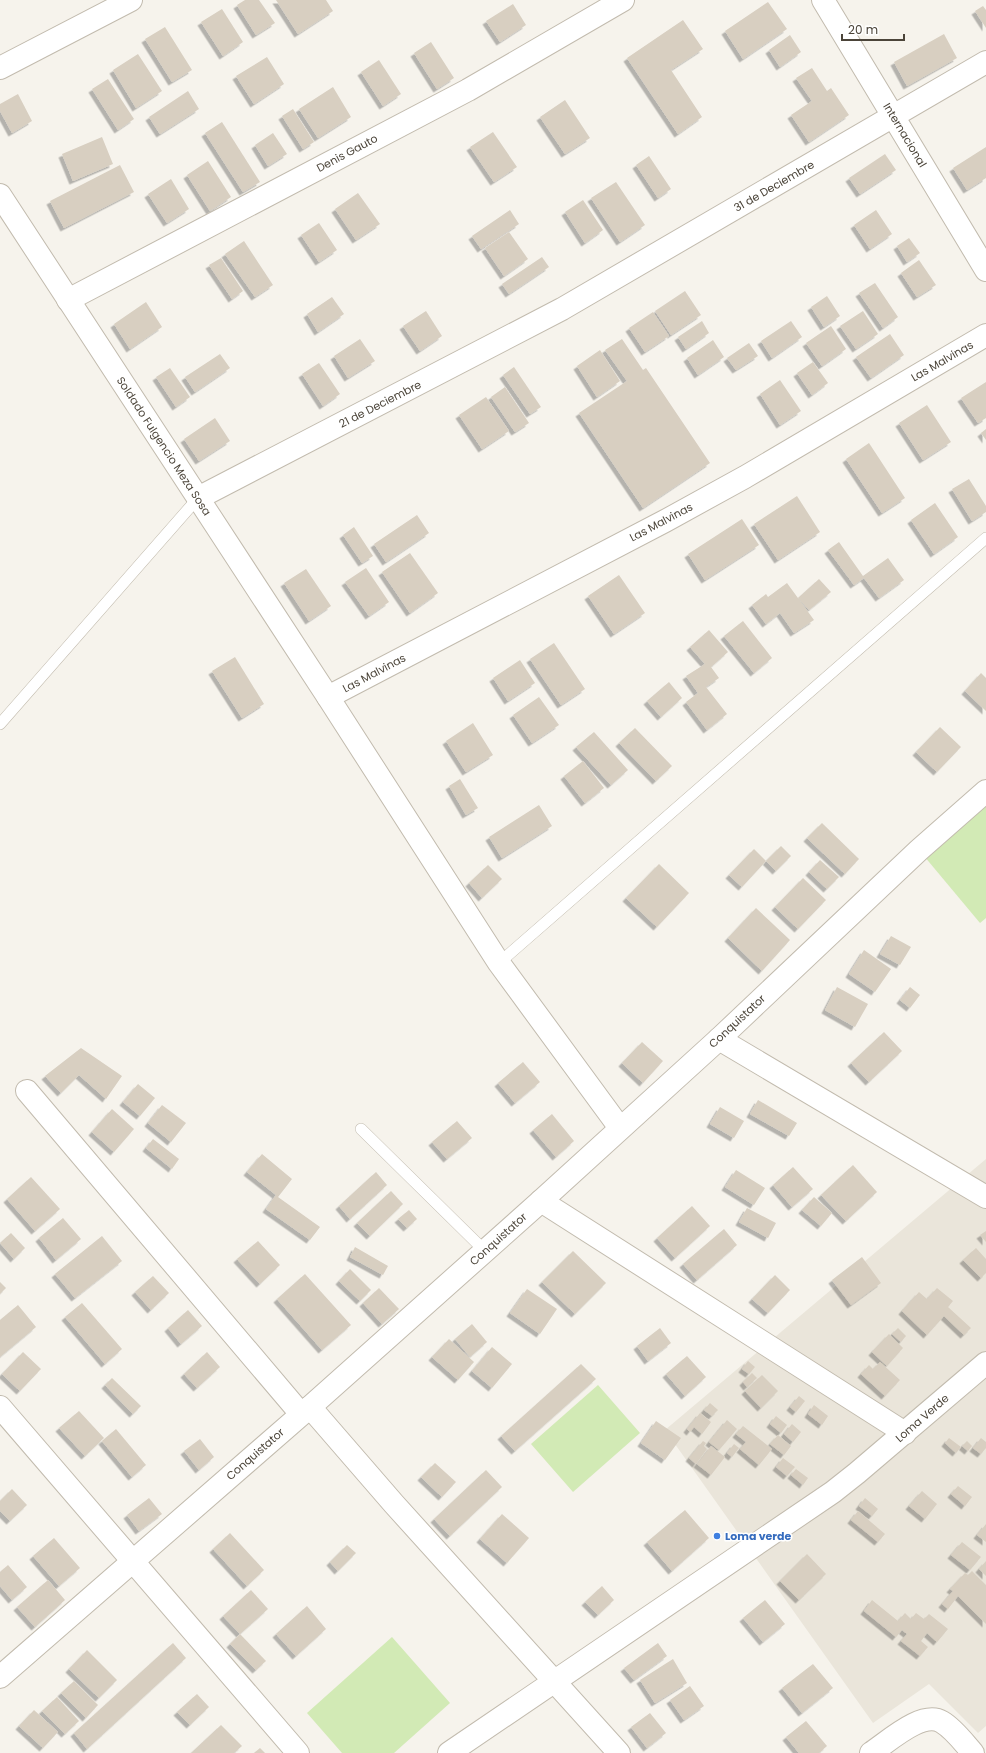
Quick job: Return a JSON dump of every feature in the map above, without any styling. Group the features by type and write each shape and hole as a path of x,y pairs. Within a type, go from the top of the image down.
{"street":[{"path":"0,68 131,0"},
{"name":"Denis Gauto","path":"68,300 468,90 623,0"},
{"name":"Internacional","path":"824,0 986,270"},
{"name":"31 de Deciembre","path":"562,309 986,62"},
{"name":"Soldado Fulgencio Meza Sosa","path":"3,204 198,498 499,962 620,1128"},
{"name":"21 de Deciembre","path":"198,498 562,309"},
{"name":"Las Malvinas","path":"328,697 738,481 986,335"},
{"name":"Conquistator","path":"0,1677 541,1201 719,1038 919,850 986,791"},
{"path":"719,1038 986,1196"},
{"path":"27,1091 305,1410 394,1504 619,1753"},
{"path":"541,1201 905,1433"},
{"name":"Loma Verde","path":"449,1753 833,1492 905,1433 986,1363"},
{"path":"0,1407 298,1753"},
{"path":"871,1753 913,1724 932,1719 942,1722 973,1753"}],"lane":[{"path":"0,724 198,498"},
{"path":"499,962 986,538"},
{"path":"361,1129 485,1251"}],"shaded area":[{"path":"986,1159 986,1726 978,1733 929,1684 873,1723 665,1430"}],"green space":[{"path":"986,792 986,918 980,923 919,850"},
{"path":"598,1385 640,1433 573,1492 531,1444"},
{"path":"392,1637 450,1703 394,1753 342,1753 307,1713"}],"building":[{"path":"245,0 259,0 275,23 256,35 237,5"},
{"path":"276,0 326,0 333,11 298,34"},
{"path":"768,2 787,29 743,59 725,31"},
{"path":"513,4 526,25 500,42 486,21"},
{"path":"983,6 986,10 986,28 975,11"},
{"path":"222,9 243,42 223,56 201,22"},
{"path":"683,20 703,49 671,70 702,117 678,134 627,58"},
{"path":"165,27 192,70 172,82 145,39"},
{"path":"944,34 957,58 907,86 894,62"},
{"path":"790,35 801,52 780,67 769,50"},
{"path":"431,42 454,78 437,89 414,53"},
{"path":"138,54 162,91 136,108 113,70"},
{"path":"267,57 284,84 254,104 236,76"},
{"path":"379,60 401,94 383,106 361,72"},
{"path":"812,68 827,91 831,88 849,115 809,142 791,115 812,101 796,78"},
{"path":"108,79 134,119 118,130 92,89"},
{"path":"333,87 351,117 318,138 299,109"},
{"path":"188,91 199,109 160,134 149,117"},
{"path":"18,94 32,121 12,133 0,111 0,104"},
{"path":"565,100 590,138 565,154 540,117"},
{"path":"293,109 314,142 303,149 282,116"},
{"path":"222,122 260,182 243,192 205,133"},
{"path":"493,132 517,167 494,182 470,147"},
{"path":"273,133 287,154 268,166 255,145"},
{"path":"102,137 113,164 73,181 62,154"},
{"path":"986,147 986,178 967,190 953,168"},
{"path":"885,154 896,170 860,194 849,178"},
{"path":"649,156 671,189 658,198 636,165"},
{"path":"208,161 231,197 210,211 187,175"},
{"path":"120,165 134,192 64,228 50,201"},
{"path":"171,179 189,209 167,223 148,194"},
{"path":"616,182 645,225 620,242 591,198"},
{"path":"358,193 380,224 356,240 335,209"},
{"path":"583,200 603,230 585,243 565,212"},
{"path":"510,210 519,224 481,249 472,236"},
{"path":"876,210 892,234 870,249 854,225"},
{"path":"319,223 337,250 319,262 301,235"},
{"path":"509,232 528,259 504,276 485,248"},
{"path":"909,238 920,253 907,262 897,246"},
{"path":"244,241 273,285 255,297 225,254"},
{"path":"542,257 549,267 509,294 502,284"},
{"path":"221,258 243,291 232,299 209,265"},
{"path":"919,260 936,285 917,297 901,273"},
{"path":"875,283 898,317 883,328 859,293"},
{"path":"685,291 701,315 671,335 655,311"},
{"path":"827,296 840,316 824,327 811,307"},
{"path":"332,297 344,314 318,332 307,314"},
{"path":"146,302 162,327 130,349 114,324"},
{"path":"426,311 442,336 420,351 403,326"},
{"path":"863,311 878,334 856,349 840,326"},
{"path":"653,312 669,336 645,352 629,328"},
{"path":"702,321 709,333 686,349 678,337"},
{"path":"791,321 802,337 772,358 761,341"},
{"path":"831,326 846,349 822,366 806,343"},
{"path":"890,334 904,355 871,378 856,357"},
{"path":"360,339 375,361 348,378 334,356"},
{"path":"622,339 643,370 646,368 710,463 643,508 579,413 627,381 605,350"},
{"path":"713,340 724,357 698,375 687,358"},
{"path":"749,343 758,356 736,370 727,358"},
{"path":"600,350 620,381 597,397 577,366"},
{"path":"220,354 230,368 195,392 185,377"},
{"path":"813,362 828,383 812,395 797,373"},
{"path":"319,363 340,394 323,406 302,374"},
{"path":"514,367 541,407 530,414 503,375"},
{"path":"170,368 190,397 176,407 156,377"},
{"path":"780,380 801,411 780,425 760,394"},
{"path":"986,382 986,418 978,423 961,398"},
{"path":"505,387 529,423 515,432 491,397"},
{"path":"486,397 509,431 482,449 459,415"},
{"path":"927,405 951,442 923,460 899,423"},
{"path":"215,418 230,441 199,461 184,439"},
{"path":"986,429 986,440 981,433"},
{"path":"869,443 905,498 882,513 846,459"},
{"path":"969,479 986,506 986,512 972,521 952,489"},
{"path":"797,496 820,532 778,560 754,524"},
{"path":"935,503 958,537 934,554 911,520"},
{"path":"417,515 429,533 386,562 374,544"},
{"path":"742,519 759,545 705,580 688,554"},
{"path":"354,527 373,556 362,563 343,535"},
{"path":"839,542 863,576 888,558 904,580 879,598 864,578 854,585 828,550"},
{"path":"410,553 438,593 410,613 382,572"},
{"path":"366,568 389,602 369,616 345,582"},
{"path":"306,569 331,606 309,621 284,583"},
{"path":"619,575 645,613 614,634 588,596"},
{"path":"819,579 831,592 809,610 798,598"},
{"path":"787,583 814,620 794,633 780,613 766,624 752,605 766,594 768,597"},
{"path":"743,621 772,658 754,673 724,636"},
{"path":"709,630 728,652 711,667 719,678 706,687 727,714 707,730 686,702 698,693 686,676 705,664 690,647"},
{"path":"554,643 585,689 561,705 530,659"},
{"path":"235,657 264,704 242,718 212,671"},
{"path":"520,660 535,683 508,701 493,678"},
{"path":"981,673 986,678 986,711 965,691"},
{"path":"669,682 682,698 661,717 647,701"},
{"path":"539,697 559,725 532,743 513,715"},
{"path":"473,723 493,755 466,772 446,741"},
{"path":"940,727 961,747 937,772 916,752"},
{"path":"635,728 672,766 656,781 619,743"},
{"path":"594,732 628,770 611,785 576,747"},
{"path":"583,761 604,788 585,803 564,776"},
{"path":"460,779 478,808 466,815 449,786"},
{"path":"539,805 552,826 502,858 489,837"},
{"path":"822,823 859,859 845,874 807,838"},
{"path":"781,846 791,856 776,871 766,861"},
{"path":"754,849 766,861 742,887 729,875"},
{"path":"820,860 839,877 827,889 809,872"},
{"path":"659,864 689,893 657,927 626,898"},
{"path":"488,865 502,879 482,898 469,883"},
{"path":"803,878 826,900 798,929 775,907"},
{"path":"756,908 790,940 762,971 728,938"},
{"path":"891,936 911,947 900,965 880,954"},
{"path":"864,950 891,969 875,992 849,974"},
{"path":"837,987 868,1004 855,1027 825,1010"},
{"path":"910,987 920,995 910,1008 900,1000"},
{"path":"884,1032 902,1051 869,1082 851,1063"},
{"path":"642,1042 663,1061 643,1083 622,1063"},
{"path":"81,1048 122,1076 106,1099 79,1075 61,1093 45,1076"},
{"path":"523,1062 540,1082 515,1103 498,1083"},
{"path":"138,1084 155,1098 140,1116 123,1102"},
{"path":"758,1100 797,1123 789,1136 750,1114"},
{"path":"162,1105 186,1123 171,1142 148,1123"},
{"path":"720,1107 744,1121 734,1138 710,1124"},
{"path":"112,1109 134,1129 114,1152 92,1132"},
{"path":"552,1114 574,1141 556,1157 533,1130"},
{"path":"457,1121 472,1138 447,1159 432,1142"},
{"path":"153,1139 179,1159 172,1169 146,1148"},
{"path":"262,1154 292,1179 278,1197 320,1227 310,1240 266,1209 276,1195 247,1172"},
{"path":"853,1165 877,1192 846,1221 821,1195"},
{"path":"793,1167 813,1189 792,1207 773,1185"},
{"path":"736,1170 765,1188 754,1205 725,1187"},
{"path":"376,1172 387,1185 350,1219 339,1206"},
{"path":"31,1177 60,1209 35,1231 7,1199"},
{"path":"391,1191 403,1204 370,1236 357,1223"},
{"path":"814,1197 832,1213 821,1226 802,1210"},
{"path":"692,1206 710,1226 675,1258 657,1238"},
{"path":"747,1208 776,1223 768,1238 739,1222"},
{"path":"409,1210 417,1219 407,1228 398,1219"},
{"path":"63,1218 81,1239 56,1260 39,1238"},
{"path":"724,1229 737,1245 697,1280 683,1264"},
{"path":"986,1231 986,1242 980,1235"},
{"path":"11,1233 25,1248 14,1259 0,1243"},
{"path":"102,1236 122,1261 75,1298 55,1274"},
{"path":"258,1241 280,1265 260,1284 237,1259"},
{"path":"355,1247 388,1266 383,1275 350,1257"},
{"path":"976,1248 986,1259 986,1273 981,1278 963,1260"},
{"path":"573,1251 606,1283 575,1314 542,1282"},
{"path":"862,1257 881,1283 851,1305 832,1280"},
{"path":"350,1269 371,1290 360,1301 339,1281"},
{"path":"305,1274 351,1325 322,1350 277,1299"},
{"path":"775,1275 790,1290 768,1313 752,1299"},
{"path":"153,1276 169,1293 151,1310 135,1292"},
{"path":"0,1282 6,1288 0,1294"},
{"path":"379,1288 399,1309 382,1324 363,1303"},
{"path":"937,1288 953,1301 948,1307 971,1328 964,1335 944,1316 927,1335 902,1311 919,1292 927,1299"},
{"path":"527,1289 557,1309 540,1334 510,1313"},
{"path":"82,1303 122,1349 105,1364 65,1317"},
{"path":"18,1305 36,1327 0,1357 0,1320"},
{"path":"188,1310 202,1326 181,1344 168,1328"},
{"path":"472,1324 487,1342 470,1357 455,1339"},
{"path":"660,1328 671,1343 648,1361 637,1346"},
{"path":"898,1328 906,1336 901,1342 892,1334"},
{"path":"889,1334 903,1348 887,1366 872,1352"},
{"path":"449,1339 474,1362 458,1380 432,1357"},
{"path":"492,1347 512,1364 492,1388 472,1371"},
{"path":"23,1352 41,1369 20,1391 2,1374"},
{"path":"207,1352 220,1367 197,1388 184,1374"},
{"path":"687,1356 706,1377 685,1396 666,1374"},
{"path":"748,1361 755,1367 749,1374 742,1369"},
{"path":"880,1362 900,1380 885,1396 861,1374 869,1365 873,1369"},
{"path":"581,1364 596,1379 515,1451 501,1436"},
{"path":"752,1373 757,1378 747,1387 743,1382"},
{"path":"762,1375 778,1391 761,1408 745,1391"},
{"path":"112,1378 141,1406 133,1414 105,1385"},
{"path":"799,1396 805,1401 796,1412 790,1407"},
{"path":"710,1403 718,1410 712,1416 704,1410"},
{"path":"814,1405 828,1416 822,1425 808,1414"},
{"path":"79,1411 104,1438 85,1456 59,1428"},
{"path":"700,1413 711,1422 702,1434 694,1427 690,1432 687,1429"},
{"path":"776,1416 787,1425 781,1433 770,1424"},
{"path":"727,1420 737,1429 719,1450 709,1442"},
{"path":"656,1421 681,1438 665,1460 641,1443"},
{"path":"792,1424 801,1432 793,1442 784,1434"},
{"path":"743,1426 772,1449 759,1465 740,1449 746,1442 736,1434"},
{"path":"116,1429 146,1465 132,1477 102,1441"},
{"path":"778,1435 791,1446 784,1455 770,1444"},
{"path":"949,1438 961,1447 956,1453 945,1443"},
{"path":"981,1438 986,1442 986,1448 981,1454 973,1448"},
{"path":"200,1439 214,1457 199,1470 184,1451"},
{"path":"703,1441 706,1443 704,1446 707,1449 696,1464 689,1458"},
{"path":"967,1441 972,1446 968,1451 962,1446"},
{"path":"734,1444 739,1448 732,1457 727,1453"},
{"path":"711,1446 725,1457 711,1475 697,1464"},
{"path":"783,1458 795,1467 787,1476 776,1467"},
{"path":"435,1463 456,1482 442,1497 421,1477"},
{"path":"796,1469 808,1478 803,1485 791,1475"},
{"path":"486,1470 502,1487 450,1536 434,1519"},
{"path":"958,1486 972,1497 965,1506 951,1494"},
{"path":"12,1489 27,1505 10,1521 0,1511 0,1501"},
{"path":"922,1491 937,1504 925,1519 909,1506"},
{"path":"149,1498 162,1514 139,1531 127,1515"},
{"path":"865,1498 878,1509 872,1516 859,1506"},
{"path":"685,1510 709,1538 672,1571 647,1542"},
{"path":"858,1511 885,1534 878,1542 851,1520"},
{"path":"502,1514 529,1538 507,1563 480,1539"},
{"path":"986,1524 986,1542 977,1535"},
{"path":"230,1533 264,1570 247,1586 213,1549"},
{"path":"54,1538 80,1568 59,1586 33,1556"},
{"path":"962,1542 981,1557 970,1570 951,1555"},
{"path":"347,1545 356,1553 338,1571 330,1562"},
{"path":"807,1554 826,1574 799,1600 780,1581"},
{"path":"986,1561 986,1576 979,1569"},
{"path":"8,1565 27,1587 12,1600 0,1586 0,1572"},
{"path":"972,1571 986,1585 986,1624 958,1596 948,1609 942,1604 953,1591 950,1589 965,1573 968,1575"},
{"path":"48,1580 65,1600 35,1627 17,1607"},
{"path":"602,1586 614,1600 598,1615 585,1602"},
{"path":"251,1590 268,1609 240,1634 223,1616"},
{"path":"765,1600 785,1624 763,1642 743,1618"},
{"path":"872,1600 898,1621 905,1613 911,1619 916,1613 924,1619 929,1614 948,1629 937,1642 927,1633 921,1641 928,1647 920,1656 901,1641 907,1634 902,1630 896,1637 864,1611"},
{"path":"307,1606 326,1629 296,1656 276,1634"},
{"path":"240,1634 266,1661 256,1670 230,1644"},
{"path":"173,1643 186,1658 87,1749 74,1733"},
{"path":"658,1643 667,1656 634,1680 624,1668"},
{"path":"87,1650 117,1680 99,1698 69,1669"},
{"path":"673,1659 687,1683 655,1703 640,1680"},
{"path":"813,1664 833,1688 802,1713 782,1688"},
{"path":"74,1681 98,1705 86,1718 61,1693"},
{"path":"690,1686 704,1706 684,1720 670,1700"},
{"path":"197,1694 209,1707 190,1725 177,1712"},
{"path":"57,1697 79,1721 65,1734 42,1711"},
{"path":"34,1710 58,1732 43,1748 19,1726"},
{"path":"650,1713 666,1733 647,1748 631,1727"},
{"path":"806,1721 827,1746 819,1753 799,1753 786,1737"},
{"path":"221,1725 242,1746 234,1753 191,1753"},
{"path":"260,1748 265,1753 254,1753"}],"place":[{"name":"Loma verde","path":"717,1536"}]}
